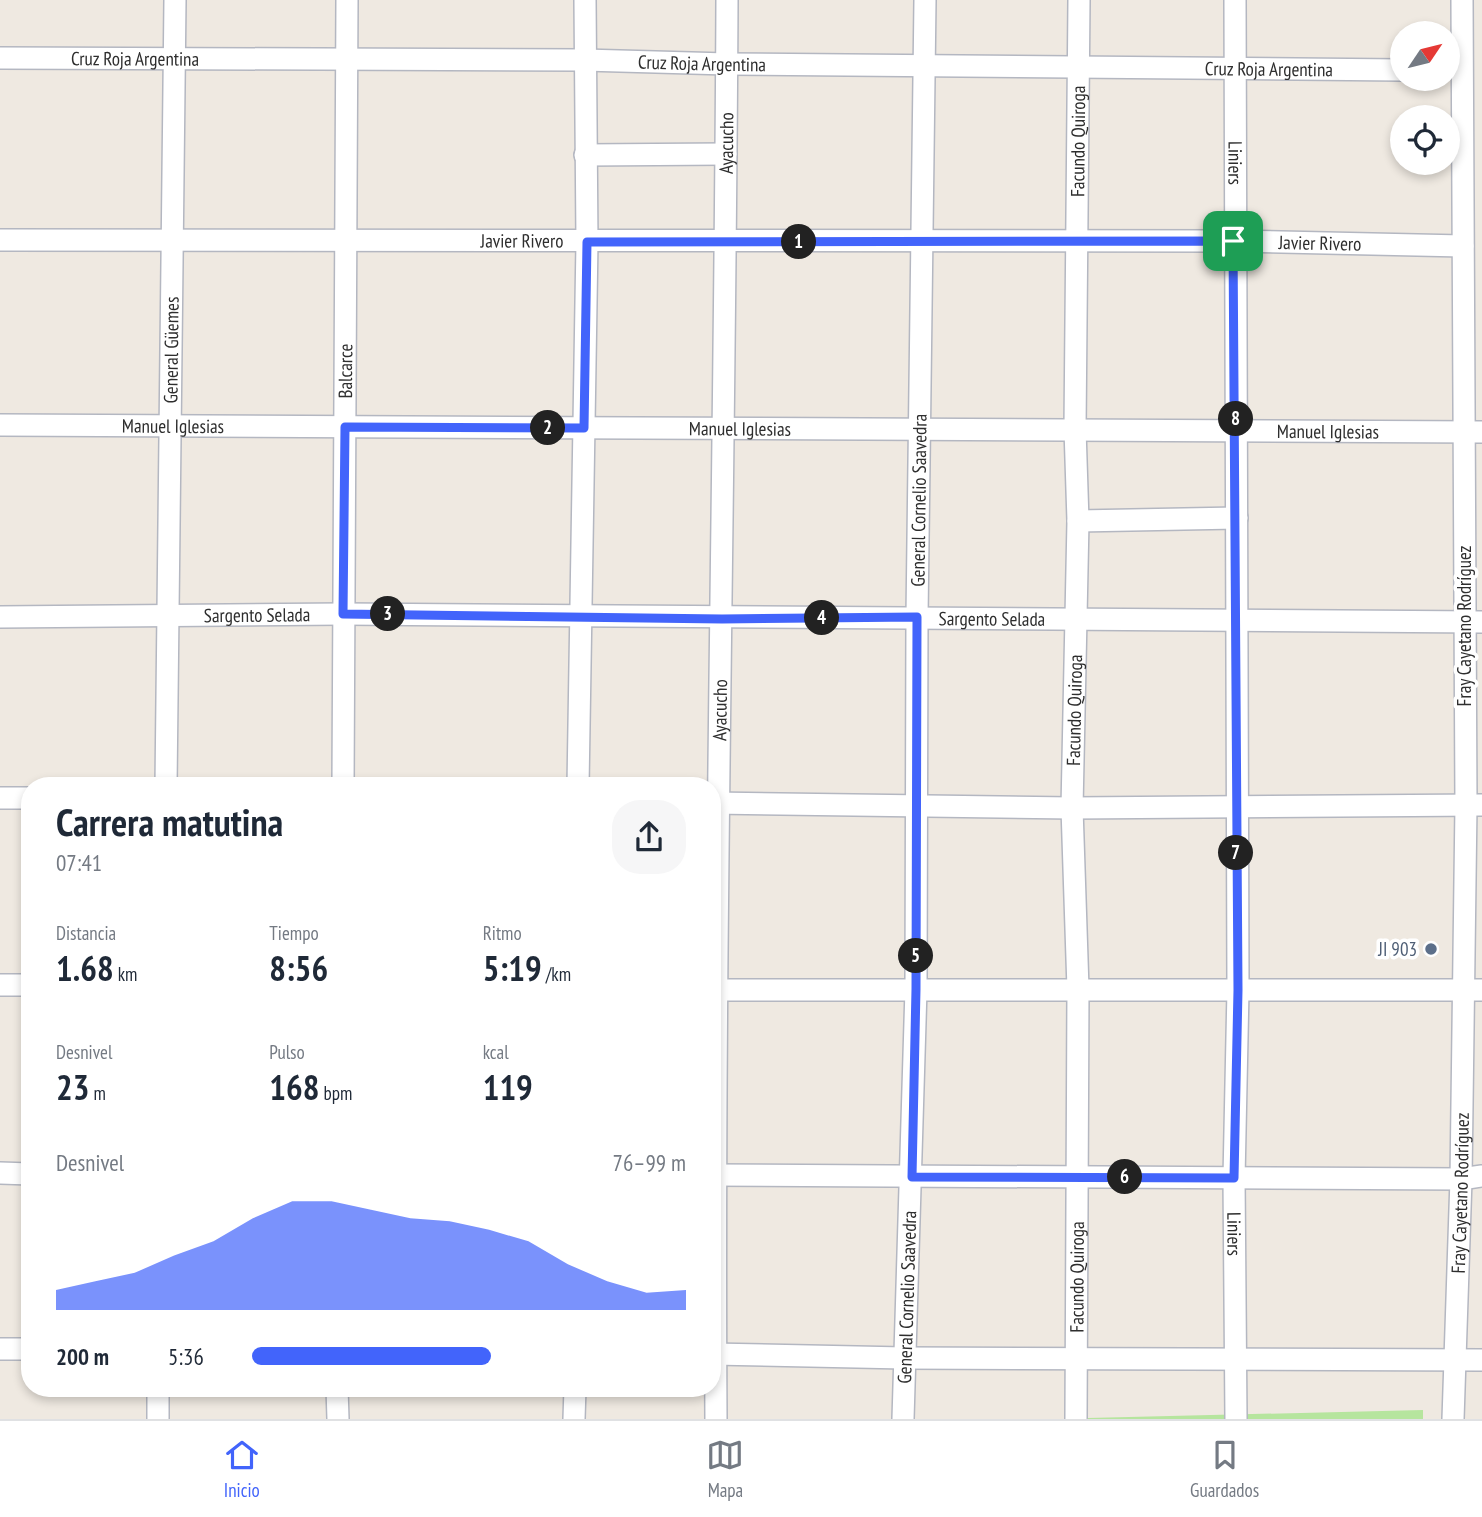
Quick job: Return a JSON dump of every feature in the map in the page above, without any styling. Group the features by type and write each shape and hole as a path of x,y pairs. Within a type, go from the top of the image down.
{"street":[{"name":"General Güemes","path":"166,777 175,0"},
{"name":"Balcarce","path":"343,777 347,0"},
{"path":"578,777 587,242 584,0"},
{"name":"Ayacucho","path":"717,777 725,429 727,0"},
{"name":"General Cornelio Saavedra","path":"903,1419 916,989 917,617 925,0"},
{"name":"Facundo Quiroga","path":"1076,1419 1078,989 1072,807 1078,521 1075,429 1079,0"},
{"name":"Liniers","path":"1235,0 1233,241 1237,432 1235,807 1238,990 1234,1178 1236,1419"},
{"name":"Fray Cayetano Rodríguez","path":"1453,1419 1455,1359 1472,1177 1473,433 1463,246 1462,0"},
{"name":"Cruz Roja Argentina","path":"0,58 584,60 727,64 1390,70"},
{"path":"586,155 726,154"},
{"name":"Javier Rivero","path":"0,240 922,243 1233,241 1463,246"},
{"name":"Manuel Iglesias","path":"0,425 1473,433"},
{"path":"1078,521 1237,518"},
{"name":"Sargento Selada","path":"0,617 343,614 722,619 917,617 1473,622"},
{"path":"0,798 21,798"},
{"path":"721,803 1072,807 1474,806"},
{"path":"0,985 21,985"},
{"path":"721,990 1472,990"},
{"path":"0,1173 21,1174"},
{"path":"721,1175 1472,1177"},
{"path":"0,1349 21,1349"},
{"path":"721,1354 904,1359 1075,1357 1482,1360"},
{"path":"158,1397 158,1419"},
{"path":"337,1397 338,1419"},
{"path":"575,1397 575,1419"},
{"name":"Ayacucho","path":"715,1397 716,1419"}],"green space":[{"path":"1423,1410 1423,1419 1088,1419 1088,1418"}],"place":[{"name":"JI 903","path":"1431,949"}],"route":[{"path":"1233,241 1237,432 1235,807 1238,990 1234,1178 912,1177 916,989 917,617 722,619 343,614 345,427 584,428 587,242 1233,241"}]}
